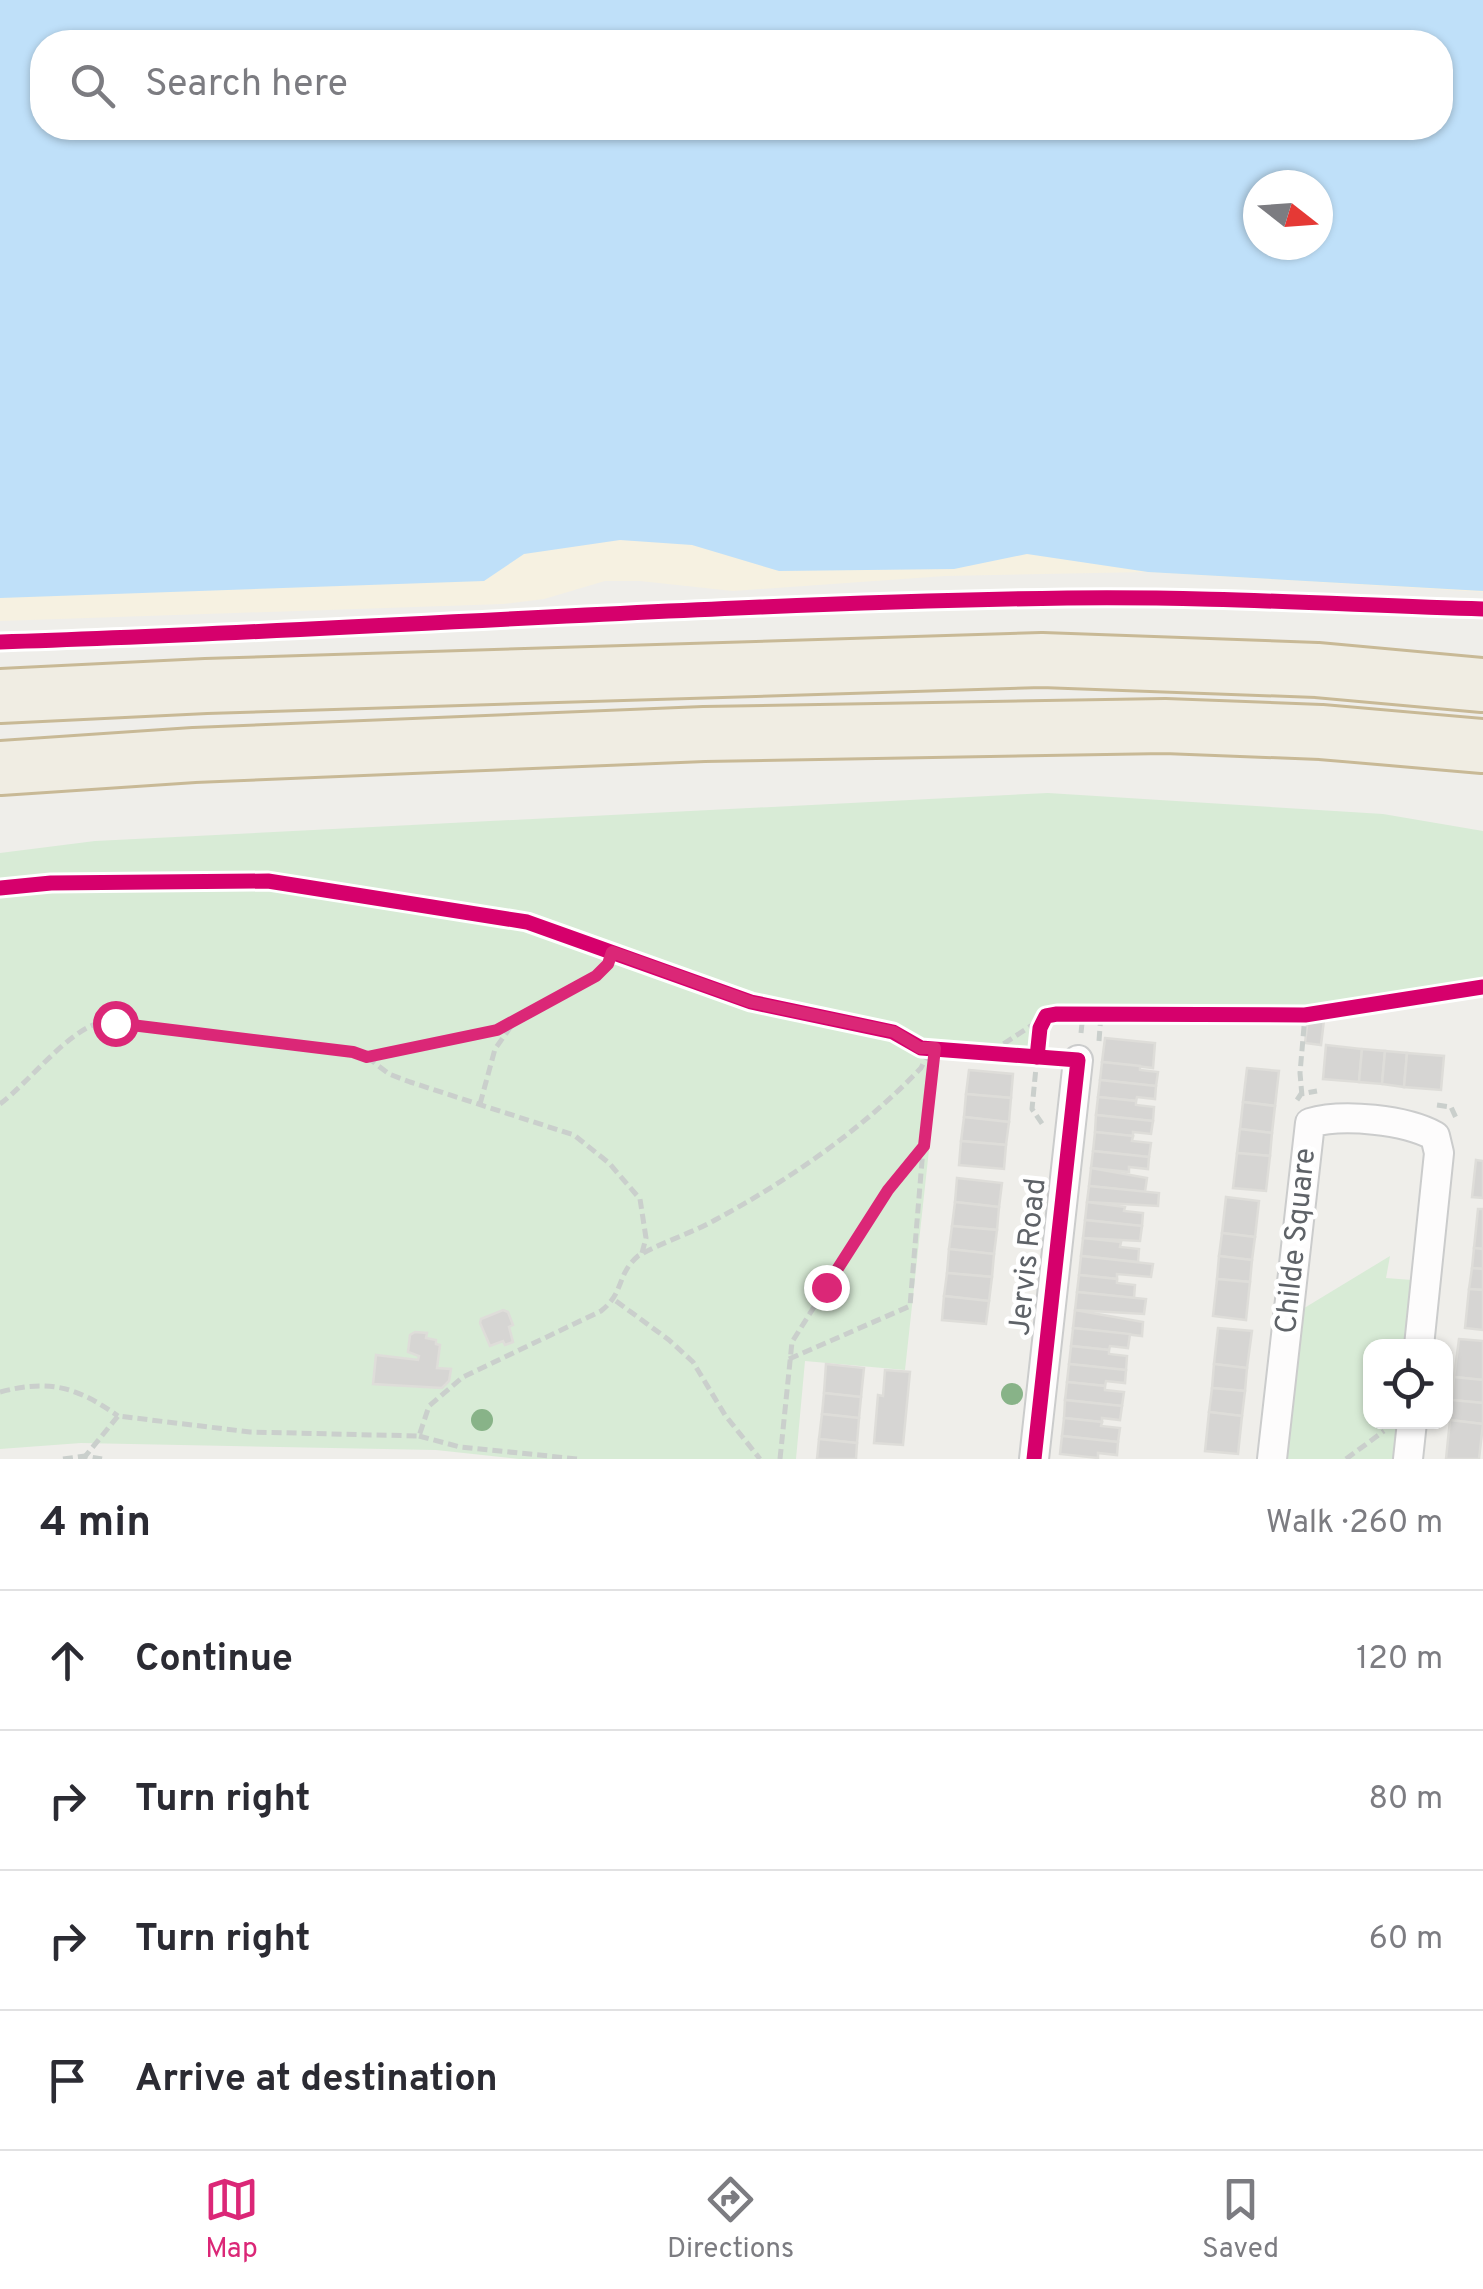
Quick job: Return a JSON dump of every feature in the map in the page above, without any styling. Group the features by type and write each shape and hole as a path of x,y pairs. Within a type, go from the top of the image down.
{"highway":[{"path":"0,696 1042,660 1317,670 1483,685"},
{"path":"1317,670 1483,665"},
{"path":"0,768 194,755 704,734 1165,726 1321,732 1483,746"},
{"path":"1165,726 1483,783"}],"street":[{"name":"Jervis Road","path":"1034,1459 1078,1060"},
{"name":"Childe Square","path":"1272,1459 1310,1122 1330,1117 1418,1126 1436,1136 1439,1153 1420,1339"},
{"path":"1408,1459 1411,1429"}],"path":[{"path":"594,946 629,958"},
{"path":"367,1057 474,1037 518,1019 596,976 608,964 612,952"},
{"path":"991,1052 1046,1016 1120,1014"},
{"path":"1305,1014 1300,1084 1310,1122"},
{"path":"1037,1057 1040,1028 1046,1016"},
{"path":"480,1104 496,1049 518,1019"},
{"path":"0,1104 76,1032 99,1023 353,1052 367,1057 389,1074 574,1135 609,1163 640,1199 646,1238 642,1253"},
{"path":"936,1047 1078,1060"},
{"path":"788,1359 910,1306 936,1047"},
{"path":"419,1436 429,1406 462,1378 602,1311 615,1300 628,1265 642,1253 713,1222 793,1174 904,1086 936,1047"},
{"path":"780,1459 792,1342 867,1221 924,1146"},
{"path":"615,1300 692,1362 725,1415 760,1459"},
{"path":"0,1392 36,1384 82,1392 118,1416 250,1432 419,1436 460,1448 578,1459"},
{"path":"84,1458 118,1416"},
{"path":"1346,1459 1387,1429"},
{"path":"63,1459 100,1459"}],"green space":[{"path":"1048,793 1383,814 1483,831 1483,979 1279,1010 1056,1008 1038,1019 1032,1065 939,1058 905,1370 805,1361 796,1459 519,1459 436,1450 81,1443 0,1449 0,853 95,841"},
{"path":"1390,1256 1386,1278 1412,1280 1406,1339 1363,1339 1363,1429 1396,1429 1393,1459 1286,1459 1301,1310"}],"sand":[{"path":"1483,516 1483,592 1148,572 945,576 733,591 605,581 544,599 503,604 0,621 0,551"}],"water":[{"path":"0,0 1483,0 1483,591 1148,572 1027,554 954,569 779,571 692,545 620,540 524,554 484,581 0,598"}],"building":[{"path":"1308,1018 1324,1020 1321,1045 1305,1043"},
{"path":"1105,1038 1155,1043 1153,1068 1102,1062"},
{"path":"1326,1045 1362,1049 1359,1082 1323,1079"},
{"path":"1362,1049 1385,1051 1382,1084 1359,1082"},
{"path":"1385,1051 1407,1053 1404,1087 1382,1084"},
{"path":"1407,1053 1444,1056 1441,1090 1404,1087"},
{"path":"1102,1062 1158,1072 1156,1086 1100,1080"},
{"path":"1247,1068 1279,1071 1275,1106 1243,1102"},
{"path":"969,1070 1013,1074 1011,1098 966,1094"},
{"path":"1100,1080 1156,1086 1155,1099 1098,1097"},
{"path":"966,1094 1011,1098 1009,1122 964,1117"},
{"path":"1098,1097 1154,1107 1153,1121 1096,1115"},
{"path":"1243,1102 1275,1106 1272,1133 1240,1129"},
{"path":"1096,1115 1153,1121 1151,1134 1095,1132"},
{"path":"964,1117 1009,1122 1006,1145 961,1141"},
{"path":"1240,1129 1272,1133 1270,1156 1237,1153"},
{"path":"1095,1132 1133,1136 1132,1141 1151,1143 1149,1157 1093,1151"},
{"path":"961,1141 1006,1145 1004,1169 959,1165"},
{"path":"1093,1151 1149,1157 1148,1169 1129,1167 1129,1172 1091,1168"},
{"path":"1237,1153 1270,1156 1266,1191 1233,1188"},
{"path":"1476,1160 1483,1161 1483,1198 1472,1197"},
{"path":"1091,1168 1147,1178 1145,1192 1089,1186"},
{"path":"957,1178 1002,1183 999,1207 955,1202"},
{"path":"1089,1186 1159,1193 1158,1206 1087,1202"},
{"path":"1226,1197 1259,1201 1255,1237 1222,1233"},
{"path":"955,1202 999,1207 997,1230 952,1226"},
{"path":"1087,1202 1143,1213 1142,1226 1085,1220"},
{"path":"1478,1209 1483,1209 1483,1249 1474,1248"},
{"path":"1085,1220 1142,1226 1140,1241 1083,1238"},
{"path":"952,1226 997,1230 994,1254 949,1249"},
{"path":"1222,1233 1255,1237 1252,1260 1219,1256"},
{"path":"1083,1238 1121,1242 1120,1247 1139,1249 1138,1262 1081,1256"},
{"path":"1474,1248 1483,1249 1483,1269 1472,1268"},
{"path":"949,1249 994,1254 992,1277 947,1273"},
{"path":"1081,1256 1153,1264 1151,1277 1079,1275"},
{"path":"1219,1256 1252,1260 1250,1282 1217,1279"},
{"path":"1472,1268 1483,1269 1483,1290 1469,1289"},
{"path":"947,1273 992,1277 989,1301 944,1296"},
{"path":"1079,1275 1135,1285 1134,1298 1077,1292"},
{"path":"1217,1279 1250,1282 1246,1320 1213,1316"},
{"path":"1469,1289 1483,1290 1483,1330 1465,1328"},
{"path":"1077,1292 1146,1299 1144,1314 1075,1310"},
{"path":"944,1296 989,1301 986,1324 942,1320"},
{"path":"503,1310 508,1312 513,1325 509,1327 513,1342 490,1346 481,1319"},
{"path":"1075,1310 1143,1322 1142,1336 1073,1328"},
{"path":"1073,1328 1130,1334 1128,1348 1071,1346"},
{"path":"1218,1328 1252,1331 1247,1368 1214,1364"},
{"path":"427,1333 426,1338 440,1345 437,1368 451,1369 449,1381 442,1388 373,1384 376,1355 418,1360 419,1356 408,1352 410,1335"},
{"path":"1459,1339 1483,1341 1483,1380 1454,1377"},
{"path":"1071,1346 1127,1356 1126,1370 1069,1364"},
{"path":"826,1364 864,1368 861,1397 824,1393"},
{"path":"1069,1364 1126,1370 1125,1383 1106,1381 1105,1386 1067,1382"},
{"path":"1214,1364 1247,1368 1245,1391 1212,1388"},
{"path":"885,1370 910,1372 903,1445 874,1443 878,1395 883,1396"},
{"path":"1454,1377 1483,1380 1483,1403 1453,1400"},
{"path":"1067,1382 1124,1392 1122,1406 1065,1400"},
{"path":"1212,1388 1245,1391 1242,1416 1209,1412"},
{"path":"824,1393 861,1397 859,1418 822,1414"},
{"path":"1065,1400 1122,1406 1120,1420 1064,1418"},
{"path":"1453,1400 1483,1403 1483,1424 1453,1420"},
{"path":"1209,1412 1242,1416 1238,1454 1205,1451"},
{"path":"822,1414 859,1418 857,1443 819,1439"},
{"path":"1064,1418 1120,1428 1118,1442 1062,1436"},
{"path":"1453,1420 1483,1424 1479,1459 1446,1459"},
{"path":"1062,1436 1118,1442 1117,1455 1098,1453 1098,1458 1060,1454"},
{"path":"819,1439 857,1443 856,1459 817,1459"}],"cycle path":[{"path":"0,642 667,611 1067,598 1483,609"},
{"path":"0,888 51,883 268,881 527,922 751,1002 893,1032 921,1048 1078,1060 1034,1459"},
{"path":"1037,1057 1040,1028 1046,1016 1057,1014 1305,1015 1483,987"}],"route":[{"path":"115,1023 353,1052 367,1057 497,1030 596,976 608,964 612,952 751,1002 894,1032 920,1048 935,1048 924,1146 888,1190 826,1287"}]}
